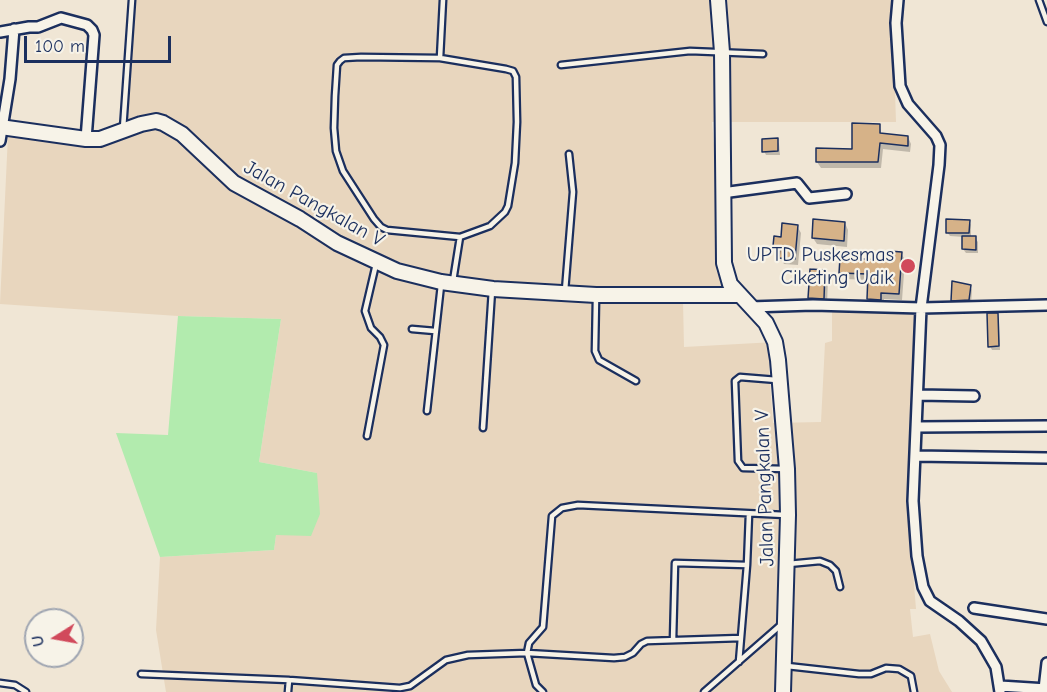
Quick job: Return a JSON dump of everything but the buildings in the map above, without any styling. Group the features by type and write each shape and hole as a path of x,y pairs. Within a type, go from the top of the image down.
{"street":[{"name":"Jalan Pangkalan V","path":"718,0 722,52 724,263 730,284 766,323 775,342 779,380 787,469 788,515 783,692"},
{"path":"898,0 896,23 900,86 908,104 936,136 940,145 921,308 913,501 917,556 923,586 933,604 959,621 981,640 996,667 1000,689 1045,689 1047,663"},
{"path":"0,32 38,27 61,18 87,25 92,30 86,139"},
{"path":"0,132 10,79 14,29"},
{"name":"Jalan Pangkalan V","path":"0,132 86,139 110,137 123,130 150,122 163,123 174,128 234,183 338,243 376,263 408,274 447,283 493,289 596,295 739,295"},
{"path":"722,193 797,183 809,198 846,194"},
{"path":"750,307 813,305 921,308 1047,304"},
{"path":"918,395 974,396"},
{"path":"916,427 1047,426"},
{"path":"915,456 1047,458"},
{"path":"974,608 1047,619"}],"lane":[{"path":"123,130 132,0"},
{"path":"440,58 443,0"},
{"path":"1039,0 1047,22"},
{"path":"561,65 690,51 763,54"},
{"path":"344,58 440,58 513,71 516,77 516,143 508,206 498,220 490,226 460,237 387,230 381,227 343,171 335,142 335,96 338,64 344,58"},
{"path":"565,292 573,192 569,153"},
{"path":"427,411 435,331 460,237"},
{"path":"367,436 384,345 371,328 365,311 376,263"},
{"path":"483,428 493,289"},
{"path":"596,295 595,351 599,360 636,381"},
{"path":"412,329 435,331"},
{"path":"779,380 740,377 735,381 738,461 742,468 787,469"},
{"path":"543,692 536,685 527,653 530,643 543,627 552,516 562,508 578,505 788,515"},
{"path":"739,662 749,514"},
{"path":"788,564 820,561 830,565 836,571 840,588"},
{"path":"672,640 675,564 747,565"},
{"path":"704,692 786,621"},
{"path":"141,674 289,680 400,688 410,686 446,660 468,655 527,653 614,658 625,657 633,653 647,641 741,638"},
{"path":"784,666 859,674 871,674 886,668 899,669 911,676 914,692"},
{"path":"288,692 289,680"},
{"path":"0,683 10,683 26,692"}],"shaded area":[{"path":"128,0 892,0 896,122 712,122 723,248 716,270 733,302 683,301 684,347 775,342 769,369 773,423 821,422 825,343 832,341 832,310 914,312 908,511 916,609 910,609 913,637 930,634 939,671 952,692 166,692 156,630 160,557 274,550 276,535 317,473 259,462 281,319 178,316 0,304 8,135 92,145 120,139"}],"green space":[{"path":"178,316 281,319 259,462 317,473 320,514 311,536 276,535 274,550 160,557 116,433 168,435"}],"place":[{"name":"UPTD Puskesmas Ciketing Udik","path":"908,266"}]}
